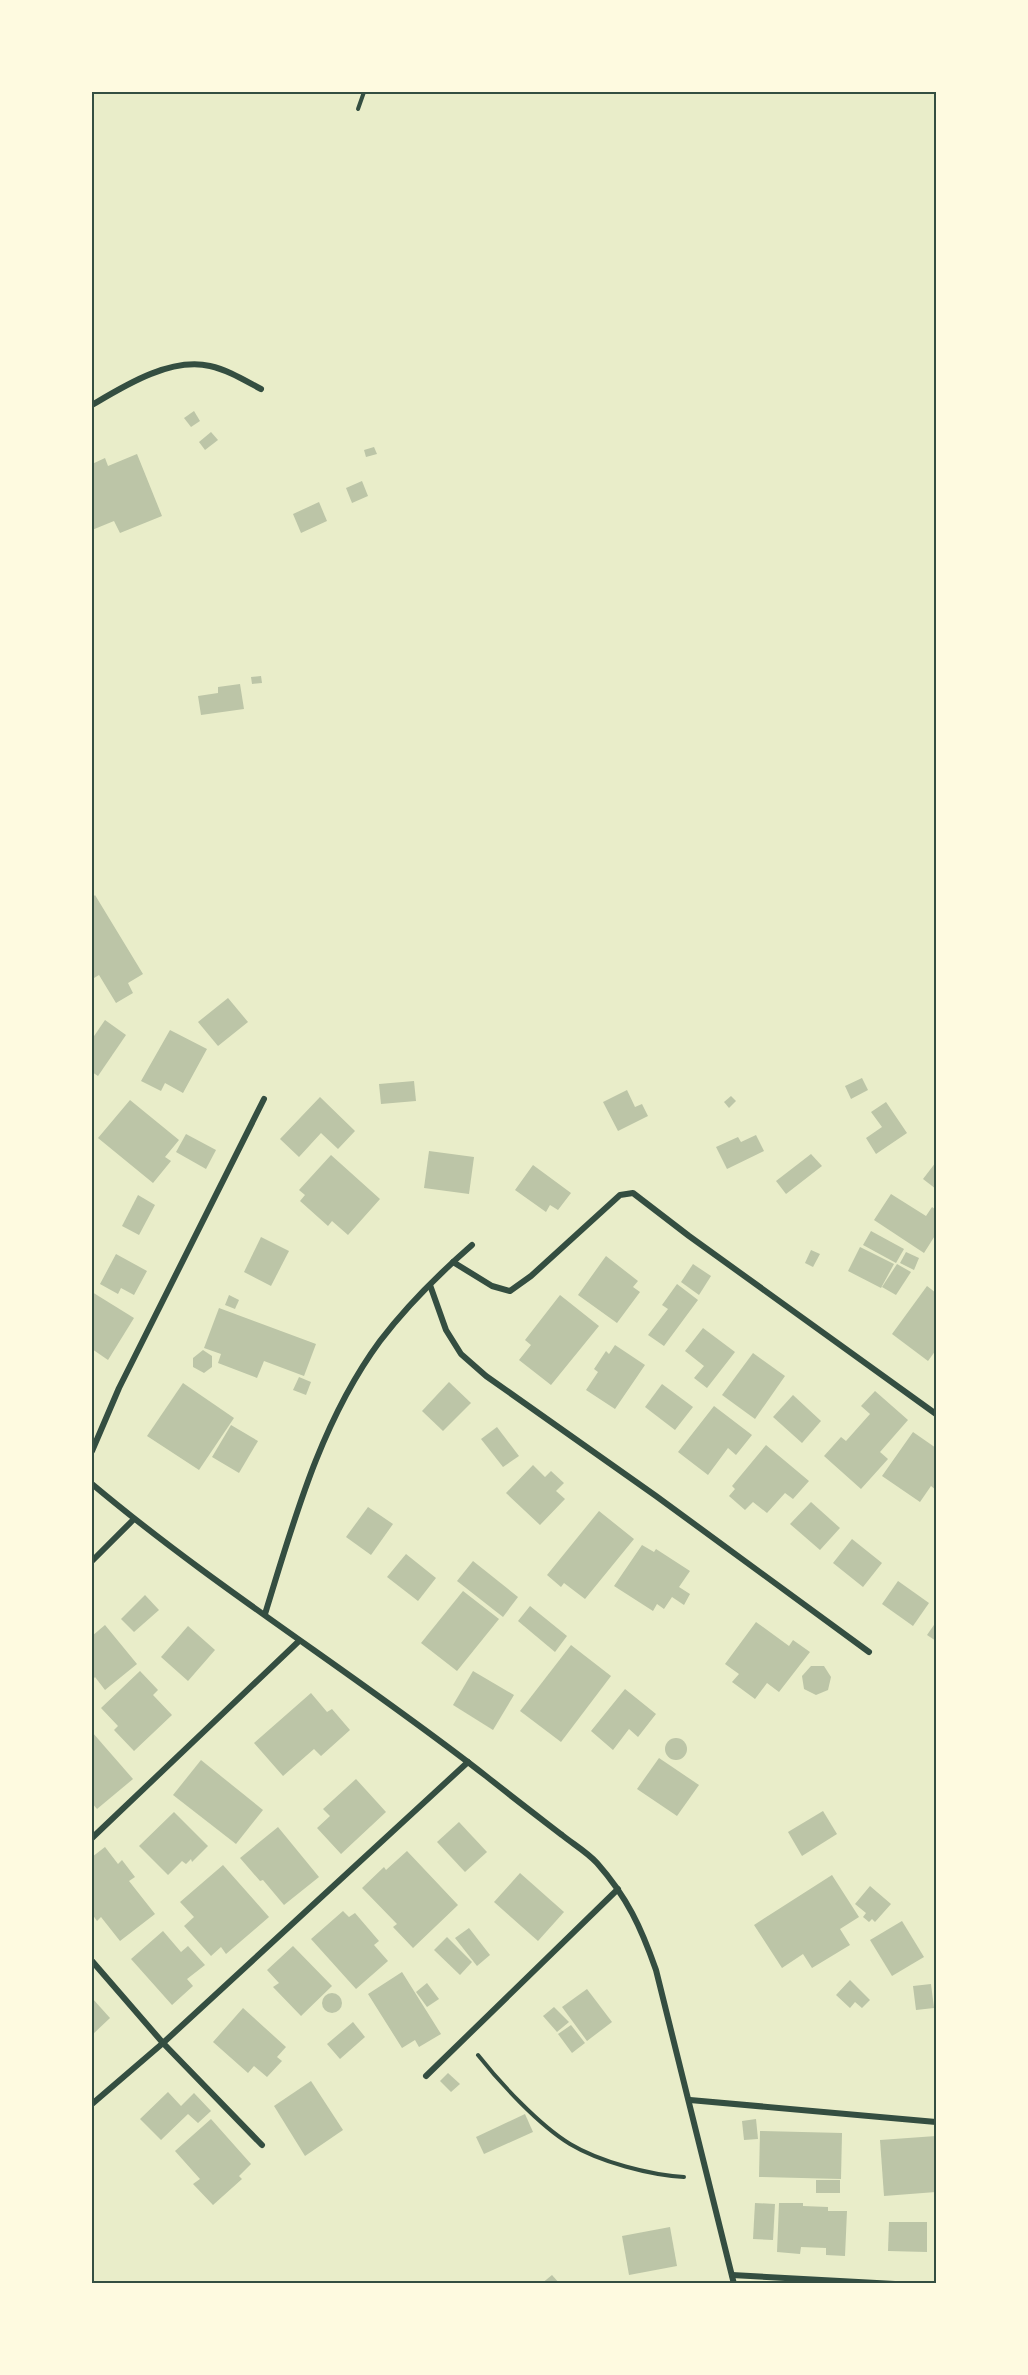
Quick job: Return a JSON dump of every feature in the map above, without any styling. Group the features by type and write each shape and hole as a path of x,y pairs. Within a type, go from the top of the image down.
{"street":[{"path":"92,405 151,375 182,365 207,365 225,370 261,389"},
{"path":"92,1451 119,1388 264,1099"},
{"path":"453,1262 492,1286 510,1291 531,1276 620,1195 633,1193 936,1414"},
{"path":"265,1614 293,1523 320,1449 345,1398 381,1341 430,1286 472,1245"},
{"path":"430,1286 446,1330 461,1354 486,1376 656,1496 869,1652"},
{"path":"92,1484 134,1519 299,1641 390,1703 468,1762 594,1860 618,1889 642,1929 656,1970 734,2283"},
{"path":"92,1561 134,1519"},
{"path":"92,1838 299,1641"},
{"path":"92,2104 163,2043 468,1762"},
{"path":"426,2076 618,1889"},
{"path":"92,1961 163,2043 262,2145"},
{"path":"690,2100 936,2122"},
{"path":"732,2275 895,2283"}],"path":[{"path":"358,109 364,92"},
{"path":"465,2038 514,2097 568,2143 586,2153 661,2175 708,2178"}],"building":[{"path":"194,411 200,421 191,427 184,418"},
{"path":"211,432 218,440 205,450 199,442"},
{"path":"374,447 377,454 366,457 364,450"},
{"path":"137,454 162,516 120,533 114,521 92,530 92,473 94,472 92,464 105,458 108,466"},
{"path":"362,481 368,496 352,503 346,488"},
{"path":"319,502 327,521 301,533 293,514"},
{"path":"261,676 262,683 252,684 251,677"},
{"path":"240,684 244,709 201,715 198,696 218,693 218,687"},
{"path":"95,895 143,974 128,983 133,993 116,1003 99,975 94,978 92,974 92,898"},
{"path":"228,998 248,1022 218,1046 198,1022"},
{"path":"105,1020 126,1035 98,1076 92,1072 92,1039"},
{"path":"170,1030 207,1049 183,1093 165,1083 161,1091 141,1081"},
{"path":"862,1078 868,1090 851,1099 845,1086"},
{"path":"414,1081 416,1101 381,1104 379,1084"},
{"path":"627,1090 635,1107 642,1104 648,1116 618,1131 603,1102"},
{"path":"731,1096 736,1101 729,1108 724,1102"},
{"path":"320,1097 355,1131 338,1149 321,1133 299,1157 280,1139"},
{"path":"130,1100 179,1140 165,1157 171,1161 153,1183 98,1138"},
{"path":"886,1102 907,1133 876,1154 866,1138 882,1127 871,1112"},
{"path":"186,1134 216,1150 206,1169 176,1152"},
{"path":"756,1135 764,1151 727,1169 716,1147 738,1137 741,1142"},
{"path":"429,1151 474,1157 469,1194 424,1188"},
{"path":"811,1154 822,1166 786,1194 776,1181"},
{"path":"331,1155 380,1199 348,1235 332,1221 328,1226 300,1201 305,1195 299,1190"},
{"path":"936,1162 936,1189 923,1179"},
{"path":"533,1165 571,1193 558,1210 550,1205 546,1212 515,1190"},
{"path":"891,1194 926,1216 932,1207 936,1210 936,1234 924,1253 874,1220"},
{"path":"138,1195 155,1205 139,1235 122,1226"},
{"path":"871,1231 904,1249 896,1263 863,1245"},
{"path":"261,1237 289,1251 271,1286 244,1272"},
{"path":"860,1247 894,1264 881,1288 848,1271"},
{"path":"811,1250 820,1254 813,1267 805,1263"},
{"path":"906,1252 919,1258 914,1270 900,1263"},
{"path":"116,1254 147,1271 134,1295 121,1288 118,1294 100,1284"},
{"path":"606,1256 638,1281 633,1287 640,1292 617,1323 578,1295"},
{"path":"693,1264 711,1276 699,1295 681,1282"},
{"path":"897,1264 911,1272 896,1295 882,1287"},
{"path":"677,1284 698,1300 664,1346 648,1335 668,1309 662,1305"},
{"path":"927,1286 936,1293 936,1350 928,1361 892,1334"},
{"path":"92,1292 134,1318 108,1360 92,1349"},
{"path":"229,1295 239,1300 235,1309 225,1305"},
{"path":"560,1295 599,1326 551,1385 519,1360 531,1345 525,1340"},
{"path":"219,1308 316,1344 304,1376 264,1361 257,1378 218,1363 221,1354 204,1348"},
{"path":"703,1328 735,1352 707,1388 694,1378 704,1366 685,1351"},
{"path":"615,1345 645,1365 615,1409 586,1390 598,1372 594,1369 606,1351 609,1354"},
{"path":"203,1350 212,1356 212,1367 204,1373 193,1367 193,1358"},
{"path":"753,1353 785,1376 755,1419 722,1395"},
{"path":"299,1377 311,1382 306,1395 293,1390"},
{"path":"449,1382 471,1403 443,1431 422,1411"},
{"path":"183,1383 234,1418 199,1470 147,1436"},
{"path":"662,1384 693,1407 675,1430 645,1407"},
{"path":"875,1391 908,1420 880,1452 888,1459 861,1489 824,1456 841,1437 846,1441 870,1414 861,1406"},
{"path":"793,1395 821,1421 802,1443 773,1417"},
{"path":"714,1406 752,1435 736,1455 728,1448 708,1475 678,1452"},
{"path":"231,1425 258,1441 239,1473 212,1457"},
{"path":"497,1427 519,1456 503,1467 481,1439"},
{"path":"913,1432 936,1448 936,1490 931,1486 920,1502 882,1476"},
{"path":"766,1445 809,1481 793,1499 785,1493 767,1513 753,1502 745,1510 729,1496 735,1489 732,1486"},
{"path":"533,1465 545,1477 551,1471 564,1483 556,1491 565,1499 540,1525 506,1493"},
{"path":"811,1502 840,1528 820,1550 790,1524"},
{"path":"368,1507 393,1524 371,1555 346,1537"},
{"path":"599,1511 634,1539 585,1599 564,1583 561,1587 547,1575"},
{"path":"852,1539 882,1563 863,1587 833,1563"},
{"path":"642,1545 654,1552 656,1549 690,1571 679,1587 690,1594 684,1605 672,1597 664,1609 657,1604 653,1611 614,1586"},
{"path":"406,1554 436,1578 418,1601 387,1577"},
{"path":"473,1561 518,1597 503,1617 457,1581"},
{"path":"898,1581 929,1603 913,1626 882,1604"},
{"path":"463,1591 499,1619 457,1671 421,1643"},
{"path":"145,1595 159,1610 134,1632 121,1619"},
{"path":"530,1606 567,1636 555,1652 518,1621"},
{"path":"756,1622 789,1646 793,1640 810,1652 779,1692 767,1683 755,1699 732,1682 739,1674 725,1664"},
{"path":"936,1622 936,1641 927,1635"},
{"path":"105,1625 137,1664 105,1690 95,1677 92,1681 92,1636"},
{"path":"188,1626 215,1650 188,1681 161,1657"},
{"path":"571,1645 611,1676 561,1742 520,1711"},
{"path":"811,1666 824,1666 831,1677 828,1690 816,1695 804,1689 802,1676"},
{"path":"140,1671 158,1690 153,1695 172,1715 134,1751 114,1730 118,1726 101,1708"},
{"path":"473,1671 514,1695 493,1730 453,1705"},
{"path":"625,1689 656,1714 638,1737 629,1729 613,1750 591,1731"},
{"path":"311,1693 327,1712 332,1709 350,1730 321,1756 314,1749 283,1776 254,1743"},
{"path":"92,1732 133,1779 97,1809 92,1803"},
{"path":"676,1738 684,1741 687,1749 684,1757 676,1760 668,1757 665,1749 668,1741"},
{"path":"659,1758 699,1785 677,1816 637,1789"},
{"path":"201,1760 263,1810 236,1844 173,1795"},
{"path":"356,1779 386,1812 341,1854 317,1828 330,1816 323,1809"},
{"path":"823,1811 837,1834 802,1856 788,1832"},
{"path":"174,1812 208,1846 192,1862 191,1859 186,1864 182,1861 168,1875 139,1846"},
{"path":"459,1822 487,1852 465,1872 437,1842"},
{"path":"278,1827 319,1877 284,1905 240,1858"},
{"path":"105,1847 118,1864 122,1860 135,1877 129,1881 155,1914 120,1941 101,1917 97,1921 92,1914 92,1857"},
{"path":"407,1851 458,1905 413,1948 393,1927 397,1924 362,1888 384,1867 386,1870"},
{"path":"223,1865 269,1917 226,1954 221,1947 211,1956 184,1926 194,1917 180,1902"},
{"path":"520,1873 564,1912 538,1941 494,1902"},
{"path":"832,1875 859,1917 840,1929 850,1945 812,1968 803,1954 782,1968 754,1925"},
{"path":"870,1886 891,1904 875,1922 872,1919 869,1922 863,1917 866,1913 855,1904"},
{"path":"343,1911 349,1917 355,1913 379,1941 374,1945 388,1961 356,1989 311,1939"},
{"path":"902,1921 924,1957 892,1976 870,1940"},
{"path":"469,1928 490,1955 477,1966 455,1938"},
{"path":"163,1931 181,1952 188,1946 205,1965 187,1979 193,1986 172,2005 131,1959"},
{"path":"447,1937 472,1962 460,1975 434,1950"},
{"path":"293,1946 332,1986 301,2016 273,1987 279,1983 267,1970"},
{"path":"402,1972 441,2034 419,2047 415,2040 402,2048 368,1994"},
{"path":"850,1980 870,2000 862,2008 855,2002 850,2008 836,1995"},
{"path":"427,1983 439,1999 427,2007 416,1992"},
{"path":"931,1984 934,2008 916,2010 913,1986"},
{"path":"587,1989 612,2022 587,2041 562,2007"},
{"path":"332,1993 339,1996 342,2003 339,2010 332,2013 325,2010 322,2003 325,1996"},
{"path":"92,1998 110,2018 92,2035"},
{"path":"554,2007 569,2022 557,2032 543,2016"},
{"path":"243,2008 286,2047 277,2057 282,2061 267,2077 254,2066 248,2073 213,2042"},
{"path":"353,2022 365,2037 340,2059 327,2044"},
{"path":"571,2025 585,2043 572,2053 558,2034"},
{"path":"448,2073 460,2084 451,2092 440,2081"},
{"path":"311,2081 343,2130 305,2156 274,2106"},
{"path":"168,2092 181,2106 194,2093 211,2111 198,2123 188,2114 161,2140 140,2119"},
{"path":"525,2114 533,2132 484,2154 476,2137"},
{"path":"211,2119 251,2164 239,2176 242,2179 213,2205 193,2184 200,2179 175,2151"},
{"path":"756,2119 758,2139 744,2140 742,2121"},
{"path":"760,2131 842,2133 841,2179 759,2177"},
{"path":"936,2136 936,2192 884,2196 880,2140"},
{"path":"816,2180 840,2180 840,2193 816,2193"},
{"path":"755,2203 775,2204 773,2240 753,2239"},
{"path":"779,2203 803,2203 803,2206 828,2207 828,2211 847,2211 845,2256 826,2255 826,2248 801,2247 800,2254 777,2252"},
{"path":"889,2222 927,2222 927,2252 888,2251"},
{"path":"670,2227 677,2266 629,2275 622,2236"},
{"path":"552,2275 560,2284 541,2284"}]}
